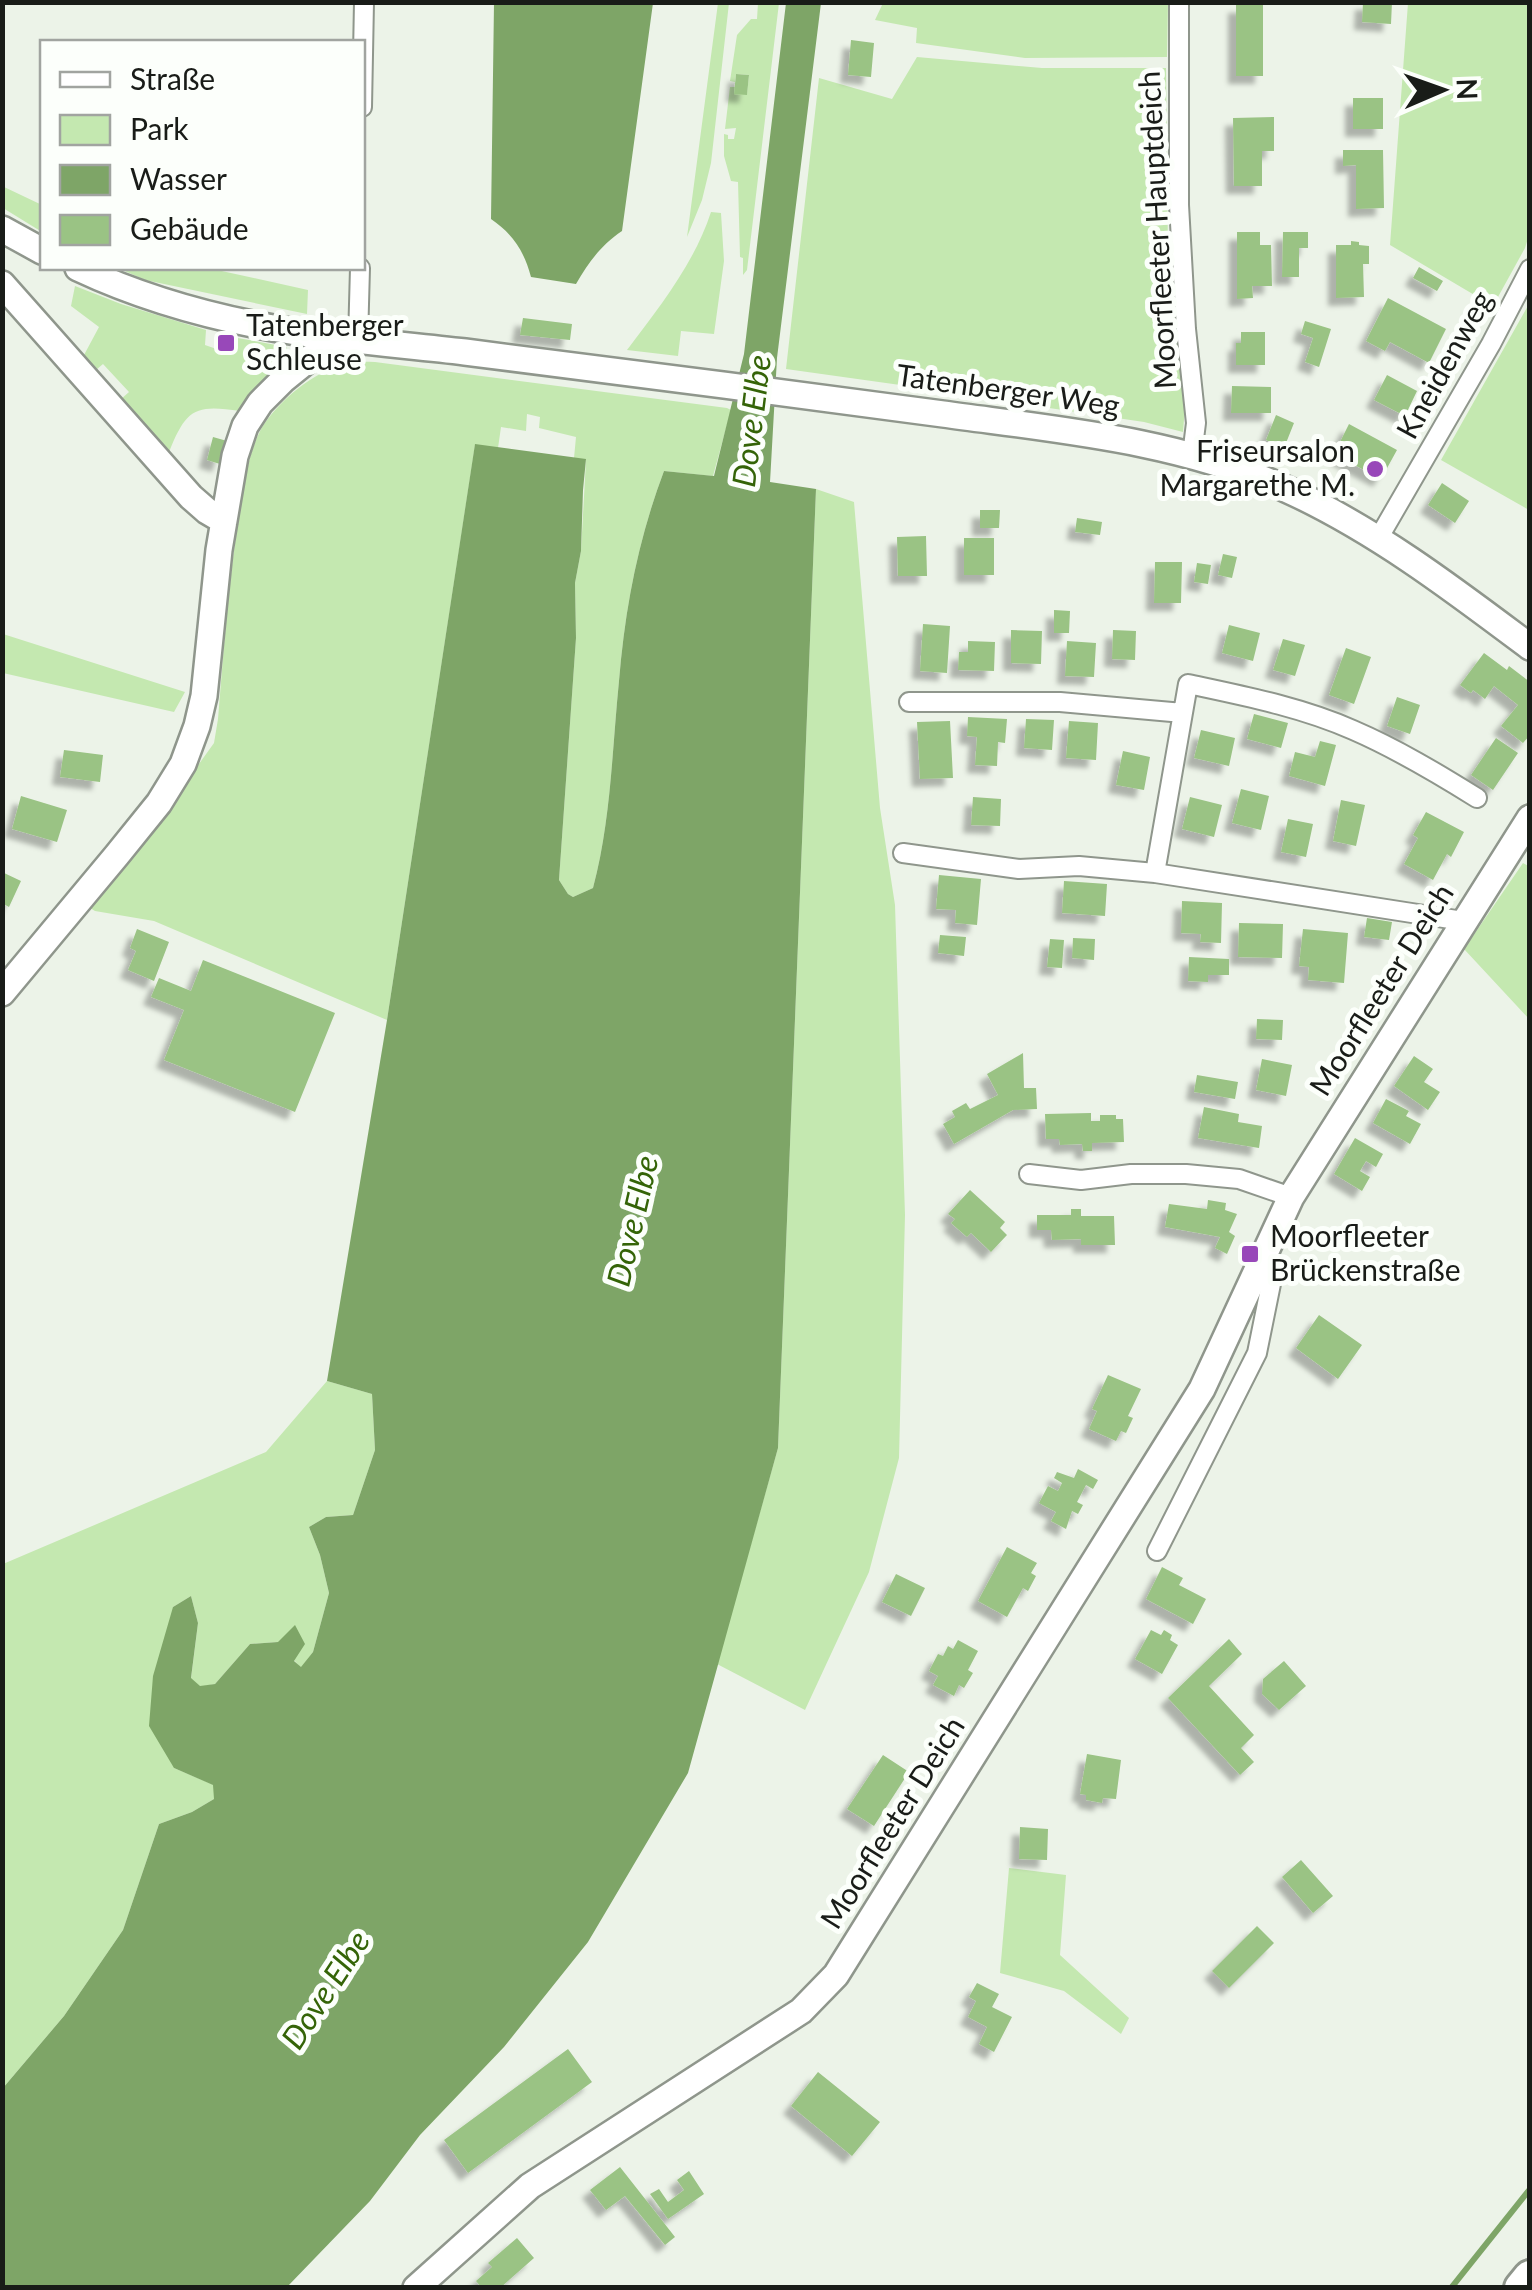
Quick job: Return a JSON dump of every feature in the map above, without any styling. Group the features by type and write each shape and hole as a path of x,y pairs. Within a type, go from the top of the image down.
{"highway":[{"path":"1521,2288 1530,2277"}],"street":[{"path":"363,40 364,2"},
{"name":"Moorfleeter Hauptdeich","path":"1179,2 1178,206 1196,423 1192,456"},
{"path":"2,229 40,249"},
{"name":"Kneidenweg","path":"1378,539 1530,269"},
{"path":"83,270 132,291 207,314 290,332 358,340"},
{"path":"358,340 360,270"},
{"path":"2,284 192,497 224,521"},
{"path":"2,993 118,855 159,803 183,764 198,726 204,696 224,521 235,456 245,426 260,404 310,358 358,340"},
{"name":"Tatenberger Weg","path":"358,340 1102,436 1192,456 1284,489 1378,539 1530,647"},
{"path":"1155,873 1188,684 1266,700 1350,728 1414,759 1477,798"},
{"path":"909,702 1060,702 1182,714"},
{"name":"Moorfleeter Deich","path":"416,2288 530,2186 801,2011 836,1976 1202,1389 1291,1198 1530,818"},
{"path":"903,853 1019,870 1079,866 1155,873 1463,921"},
{"path":"1030,1174 1081,1180 1131,1174 1186,1174 1239,1179 1291,1198"},
{"name":"Moorfleeter Deich","path":"1157,1551 1256,1352 1273,1274 1267,1252"}],"green space":[{"path":"718,3 729,3 711,163 687,237"},
{"path":"758,3 779,3 747,270 743,275 738,182 731,181 724,156 724,134 734,139 736,128 725,129 730,87 735,87 734,94 747,94 749,75 736,74 735,82 730,81 737,35 751,19 757,19"},
{"path":"883,3 1168,3 1167,57 1025,58 916,43 917,28 875,20"},
{"path":"1408,3 1529,3 1529,235 1493,306 1390,245"},
{"path":"917,57 1042,68 1166,68 1168,254 1185,407 1183,432 1022,402 786,369 819,78 892,99"},
{"path":"2,186 40,204 40,231 3,208"},
{"path":"711,212 721,213 724,261 714,334 681,331 678,356 627,350 686,267"},
{"path":"122,270 217,270 308,290 307,314 145,280"},
{"path":"75,286 206,330 205,345 228,353 232,337 287,347 281,366 240,411 212,408 187,418 169,452 120,400 129,392 103,364 96,370 84,355 99,327 71,306"},
{"path":"1529,304 1529,510 1441,460"},
{"path":"375,362 731,410 713,476 664,471 655,497 634,574 625,627 599,863 593,888 573,897 559,880 576,638 575,583 581,551 586,460 574,458 576,437 539,428 540,417 527,414 526,431 501,427 498,448 475,445 387,1020 154,921 95,911 87,906 214,743 236,537 247,469 261,429 287,398 309,381 348,363"},
{"path":"816,489 854,502 880,808 895,905 905,1215 899,1458 869,1572 805,1710 717,1664 778,1448"},
{"path":"3,634 185,692 174,712 3,673"},
{"path":"1523,863 1530,867 1529,1019 1464,949"},
{"path":"327,1381 372,1394 375,1450 353,1515 326,1517 309,1527 329,1593 313,1652 301,1668 278,1642 250,1644 215,1684 200,1687 191,1679 198,1623 191,1596 173,1607 174,1768 214,1785 214,1799 159,1824 123,1930 64,2016 3,2088 3,1564 266,1452"},
{"path":"1009,1868 1066,1875 1060,1955 1129,2018 1121,2034 1064,1991 1000,1973"}],"water":[{"path":"494,3 653,3 622,231 596,254 576,284 531,277 517,244 491,219"},
{"name":"Dove Elbe","path":"786,3 821,3 777,358 770,482 816,489 778,1448 688,1773 588,1942 504,2047 420,2135 370,2201 287,2287 3,2288 3,2088 64,2016 123,1930 159,1824 214,1799 213,1785 174,1768 149,1726 153,1676 173,1607 191,1596 198,1623 191,1678 200,1686 215,1684 250,1644 278,1642 295,1625 305,1644 294,1661 301,1667 313,1652 329,1593 309,1527 326,1517 353,1515 375,1450 372,1394 327,1381 475,444 586,459 581,551 575,583 576,638 559,880 573,897 593,888 599,863 625,627 634,574 655,497 664,471 714,476 744,354"}],"building":[{"path":"1363,2 1392,2 1391,24 1362,22"},
{"path":"1236,5 1263,5 1263,76 1236,76"},
{"path":"851,40 874,43 871,77 848,75"},
{"path":"736,74 749,75 747,95 734,94"},
{"path":"1353,98 1383,98 1383,129 1353,129"},
{"path":"1274,117 1274,151 1262,151 1262,186 1234,186 1233,118"},
{"path":"1343,150 1383,150 1384,208 1356,209 1356,165 1343,166"},
{"path":"1237,232 1260,232 1260,245 1271,245 1272,286 1252,286 1253,298 1237,299"},
{"path":"1283,232 1308,232 1308,248 1299,248 1299,277 1282,277"},
{"path":"1351,241 1369,246 1369,264 1363,264 1364,297 1336,298 1336,245 1351,245"},
{"path":"1419,267 1443,281 1437,291 1413,278"},
{"path":"1388,298 1446,329 1429,363 1390,342 1385,351 1366,341"},
{"path":"523,318 572,324 570,340 520,335"},
{"path":"1305,321 1331,329 1319,367 1305,362 1313,338 1301,334"},
{"path":"1241,332 1265,332 1265,365 1236,365 1236,343 1241,343"},
{"path":"1387,375 1417,391 1405,416 1374,400"},
{"path":"1232,386 1271,387 1271,413 1231,413"},
{"path":"1276,415 1294,423 1284,448 1266,440"},
{"path":"1349,424 1397,450 1381,479 1334,454"},
{"path":"213,437 227,441 220,464 207,460"},
{"path":"1442,483 1469,501 1455,523 1428,505"},
{"path":"980,510 1000,510 999,528 980,528"},
{"path":"1077,518 1102,522 1100,535 1075,532"},
{"path":"926,536 927,576 898,576 897,537"},
{"path":"964,538 994,538 994,575 964,575"},
{"path":"1223,554 1237,557 1232,578 1218,575"},
{"path":"1155,562 1182,562 1181,603 1154,603"},
{"path":"1197,563 1211,565 1208,584 1194,582"},
{"path":"1054,610 1070,611 1069,633 1054,633"},
{"path":"923,624 950,626 947,673 920,671"},
{"path":"1229,625 1260,633 1253,661 1222,653"},
{"path":"1011,630 1042,631 1041,664 1011,663"},
{"path":"1113,630 1136,631 1135,660 1112,659"},
{"path":"1283,639 1305,645 1295,676 1273,670"},
{"path":"968,641 995,642 994,671 958,670 959,652 968,652"},
{"path":"1067,641 1096,643 1094,677 1065,676"},
{"path":"1346,648 1371,657 1354,704 1329,695"},
{"path":"1484,653 1530,682 1530,735 1523,743 1501,726 1518,705 1494,686 1485,699 1460,685"},
{"path":"1397,697 1420,705 1410,734 1387,726"},
{"path":"1254,714 1288,723 1281,748 1247,739"},
{"path":"968,717 1007,719 1005,743 998,742 997,766 975,765 977,737 967,736"},
{"path":"1026,719 1054,720 1052,750 1024,748"},
{"path":"950,721 953,778 920,779 917,722"},
{"path":"1069,721 1098,723 1096,760 1066,758"},
{"path":"1201,730 1235,738 1229,766 1194,758"},
{"path":"1496,738 1518,753 1493,790 1471,775"},
{"path":"1320,741 1336,745 1325,786 1289,776 1295,752 1315,757"},
{"path":"64,750 103,755 100,782 60,777"},
{"path":"1123,751 1150,757 1144,790 1116,785"},
{"path":"1241,789 1269,796 1261,830 1232,823"},
{"path":"21,796 67,810 57,842 12,829"},
{"path":"973,797 1001,799 1000,826 971,825"},
{"path":"1190,797 1222,805 1214,837 1182,829"},
{"path":"1341,800 1365,805 1356,846 1333,841"},
{"path":"1426,812 1464,832 1433,880 1404,864 1418,838 1413,835"},
{"path":"1288,819 1313,824 1306,857 1281,852"},
{"path":"2,872 21,881 9,907 2,903"},
{"path":"939,875 981,879 977,925 955,923 956,910 936,909"},
{"path":"1064,881 1107,884 1105,916 1062,913"},
{"path":"1182,901 1222,903 1221,943 1200,942 1201,934 1181,933"},
{"path":"1367,918 1392,922 1389,940 1364,937"},
{"path":"1239,923 1283,924 1282,958 1238,957"},
{"path":"137,929 169,942 154,981 128,970 136,951 130,948"},
{"path":"1303,929 1348,933 1344,983 1308,980 1309,967 1299,966"},
{"path":"940,935 966,937 964,956 938,953"},
{"path":"1073,938 1095,939 1094,960 1072,958"},
{"path":"1050,939 1064,940 1062,968 1047,967"},
{"path":"1189,957 1229,959 1229,975 1208,975 1208,982 1188,981"},
{"path":"203,960 335,1013 295,1112 164,1060 184,1010 151,997 159,978 191,991"},
{"path":"1257,1019 1283,1020 1282,1040 1256,1039"},
{"path":"1023,1053 1024,1088 1036,1088 1037,1109 1013,1110 954,1144 943,1124 955,1117 952,1111 966,1103 970,1109 998,1095 987,1074"},
{"path":"1414,1056 1433,1069 1424,1082 1440,1092 1428,1110 1394,1086"},
{"path":"1262,1059 1292,1065 1286,1096 1256,1090"},
{"path":"1197,1075 1238,1082 1235,1099 1194,1092"},
{"path":"1386,1099 1409,1111 1406,1116 1421,1124 1410,1144 1373,1123"},
{"path":"1204,1107 1239,1114 1238,1122 1262,1126 1259,1148 1198,1138"},
{"path":"1091,1113 1091,1121 1100,1121 1100,1115 1123,1119 1124,1142 1092,1143 1092,1151 1083,1151 1082,1144 1060,1145 1059,1139 1046,1139 1045,1114"},
{"path":"1355,1138 1383,1154 1376,1167 1366,1161 1360,1171 1370,1177 1362,1191 1334,1174"},
{"path":"970,1190 1005,1222 1000,1228 1007,1235 991,1252 971,1233 967,1237 951,1223 955,1219 948,1214"},
{"path":"1208,1200 1226,1203 1225,1210 1237,1214 1229,1232 1235,1236 1227,1254 1215,1248 1220,1237 1165,1227 1169,1204 1207,1209"},
{"path":"1071,1209 1081,1209 1081,1216 1114,1216 1115,1245 1081,1245 1081,1239 1052,1240 1051,1230 1037,1230 1037,1215 1071,1215"},
{"path":"1319,1315 1362,1345 1338,1379 1296,1348"},
{"path":"1108,1375 1141,1389 1128,1416 1133,1418 1126,1433 1121,1431 1116,1441 1089,1429 1097,1411 1092,1409"},
{"path":"1078,1469 1098,1480 1093,1489 1086,1485 1077,1502 1083,1505 1078,1514 1072,1511 1066,1529 1051,1521 1056,1512 1039,1503 1048,1486 1058,1491 1062,1483 1054,1478 1057,1472 1074,1478"},
{"path":"1007,1547 1037,1563 1031,1573 1036,1576 1028,1591 1023,1588 1007,1617 978,1601"},
{"path":"1162,1567 1183,1578 1179,1585 1206,1599 1193,1624 1146,1599"},
{"path":"896,1574 925,1588 911,1616 882,1602"},
{"path":"1151,1630 1161,1635 1164,1630 1178,1645 1162,1674 1135,1659"},
{"path":"1229,1639 1242,1654 1209,1686 1254,1735 1241,1748 1254,1762 1240,1775 1168,1698"},
{"path":"958,1640 978,1651 968,1670 973,1673 964,1688 959,1685 954,1696 933,1685 938,1676 929,1671 938,1654 943,1656 948,1646 953,1649"},
{"path":"1284,1661 1306,1686 1279,1710 1262,1694 1263,1679"},
{"path":"1087,1754 1121,1760 1116,1799 1103,1798 1102,1803 1086,1800 1086,1795 1080,1794"},
{"path":"883,1755 909,1772 874,1826 847,1809"},
{"path":"1020,1827 1048,1829 1047,1860 1019,1859"},
{"path":"1301,1860 1333,1896 1313,1913 1282,1877"},
{"path":"1257,1926 1274,1943 1229,1988 1212,1971"},
{"path":"977,1983 999,1994 992,2007 1012,2017 994,2052 979,2044 987,2027 968,2017 976,2001 969,1997"},
{"path":"568,2049 592,2082 468,2173 444,2140"},
{"path":"818,2072 880,2122 852,2156 791,2106"},
{"path":"620,2167 675,2237 665,2245 625,2196 606,2210 590,2190"},
{"path":"689,2171 704,2194 668,2219 650,2194 659,2189 668,2202 684,2190 677,2180"},
{"path":"517,2238 534,2258 500,2288 482,2288 476,2281 492,2267 488,2263"}],"waterway":[{"path":"1451,2288 1530,2189"}],"place":[{"name":"Tatenberger Schleuse","path":"226,343"},
{"name":"Friseursalon Margarethe M.","path":"1375,469"},
{"name":"Moorfleeter Brückenstraße","path":"1250,1254"}]}
